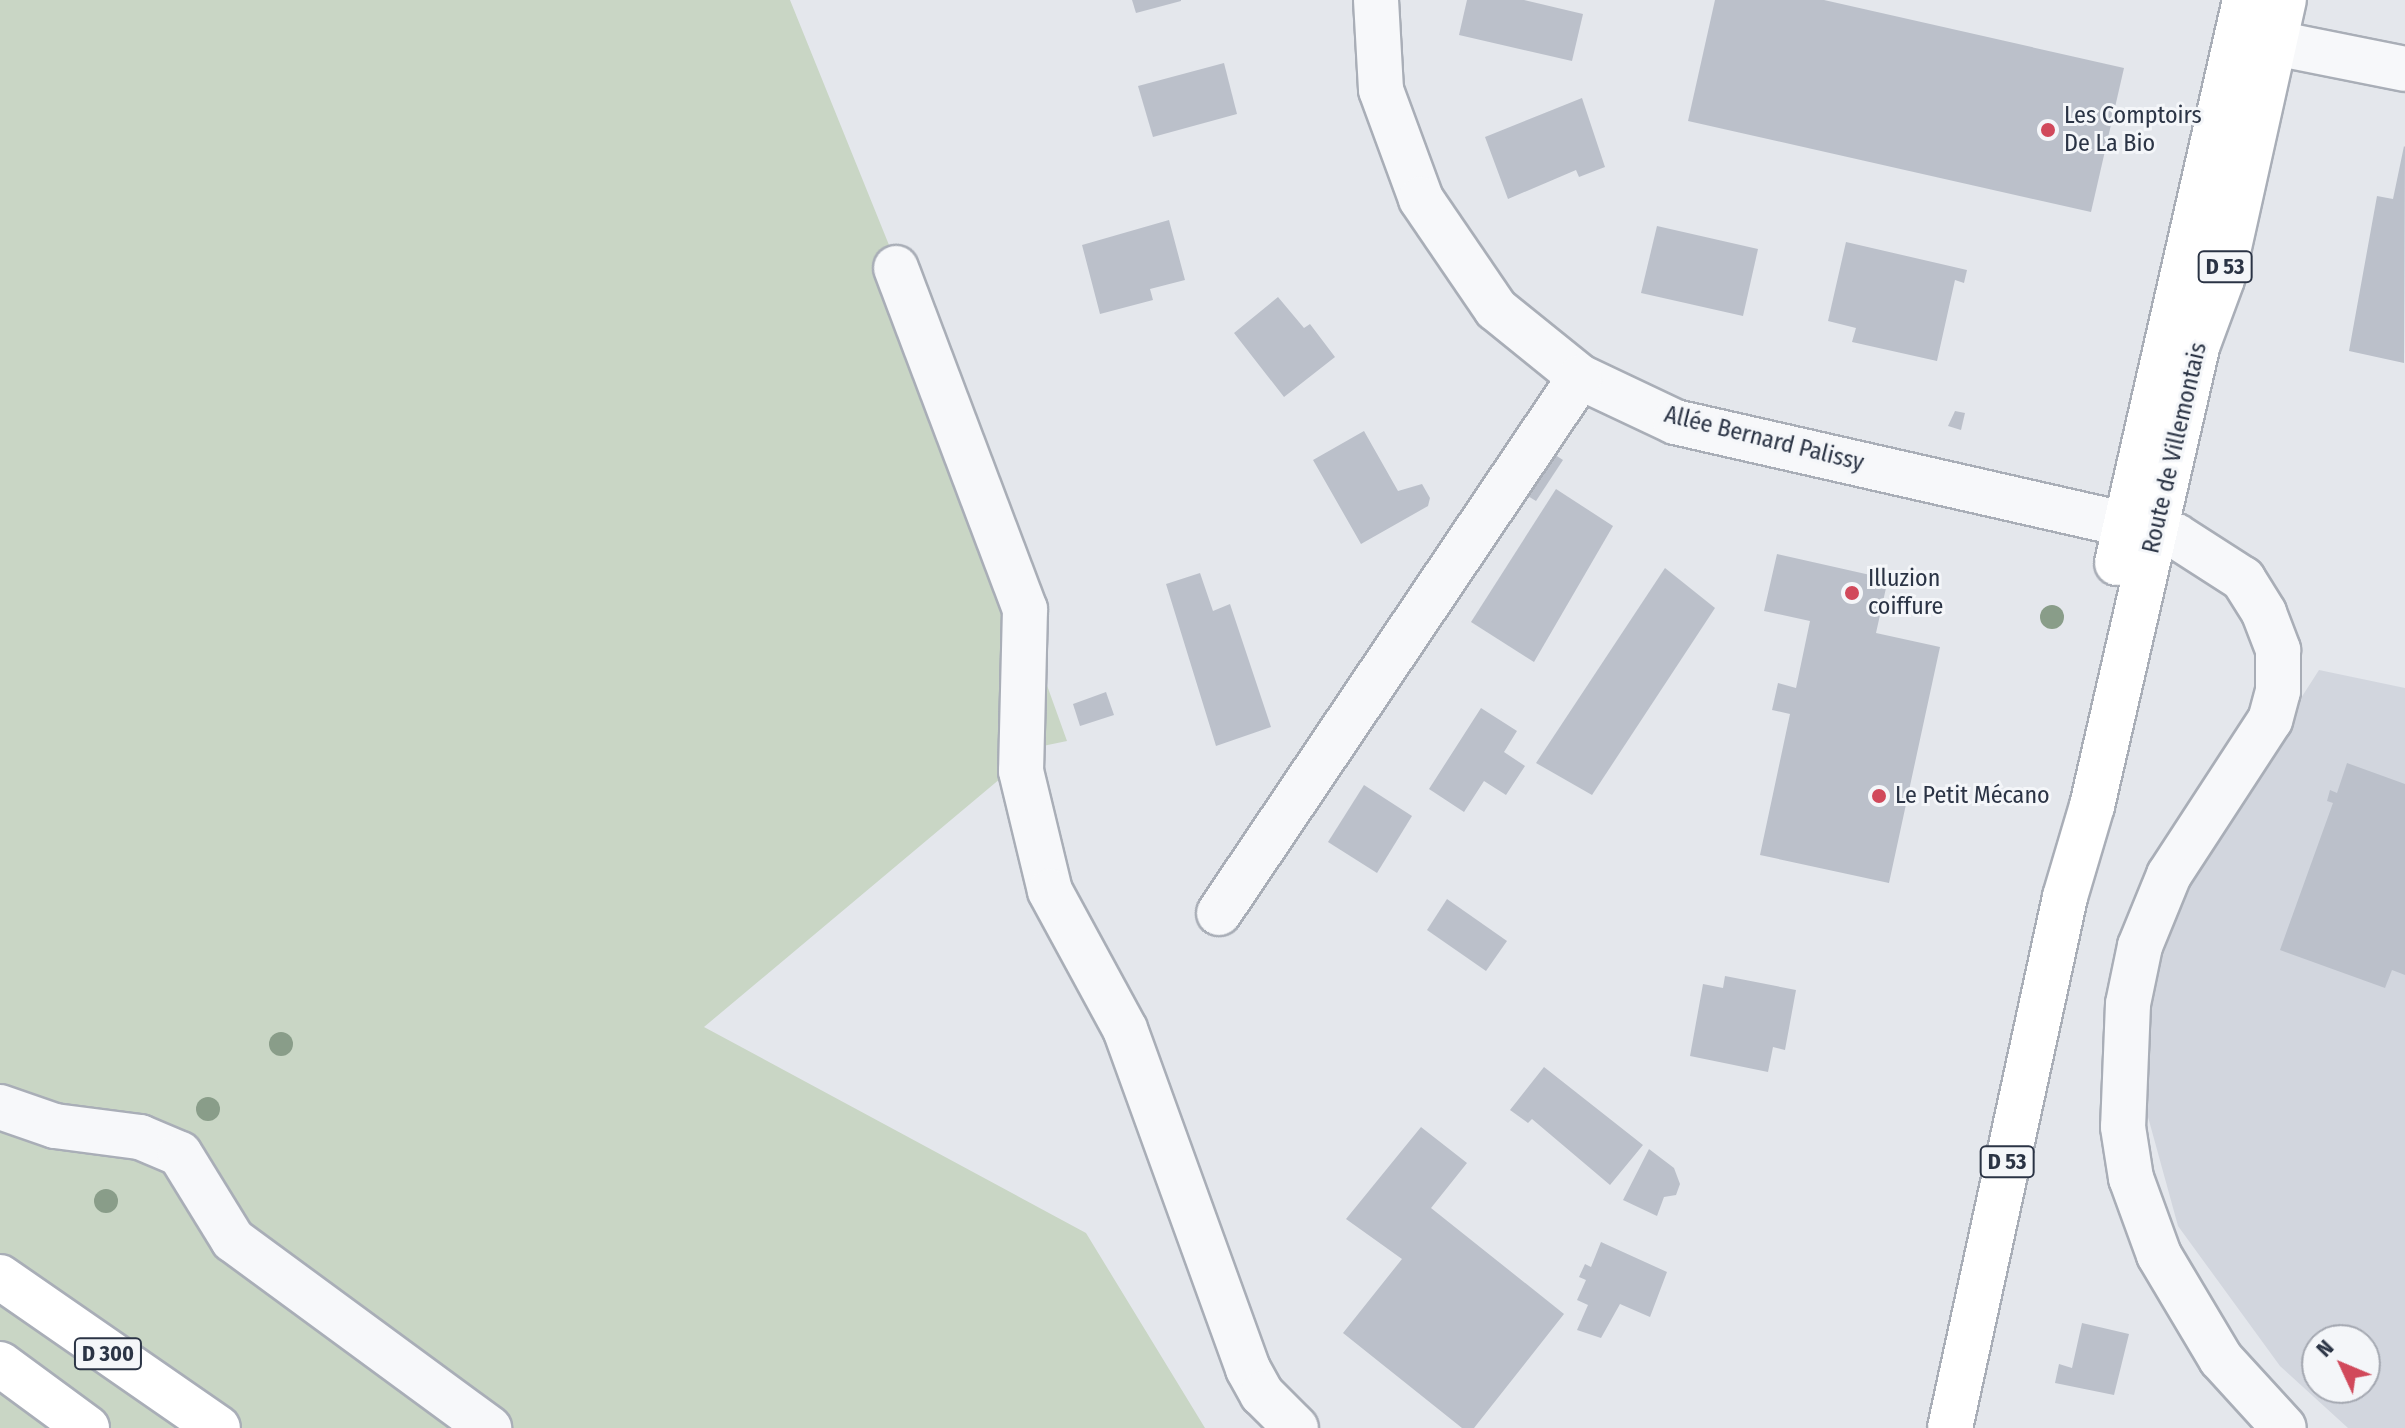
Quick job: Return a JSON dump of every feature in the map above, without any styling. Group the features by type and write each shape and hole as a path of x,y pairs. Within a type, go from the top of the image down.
{"main road":[{"name":"Route de Villemontais","path":"1950,1428 2065,897 2072,806 2140,527 2253,26 2284,0"},
{"name":"D 300","path":"0,1277 218,1428"},
{"path":"0,1364 87,1428"}],"street":[{"name":"Allée Bernard Palissy","path":"1376,0 1381,90 1421,199 1496,309 1580,377 1675,422 2140,527 2203,549 2243,579 2278,650 2278,691 2270,720 2169,875 2140,946 2128,1004 2123,1127 2131,1178 2159,1255 2221,1359 2283,1428"},
{"path":"2253,26 2405,69"},
{"path":"896,268 1025,609 1021,771 1050,891 1125,1029 1248,1369 1260,1411 1296,1428"},
{"path":"1219,913 1580,377"},
{"path":"0,1107 55,1126 140,1137 180,1154 233,1240 489,1428"}],"shaded area":[{"path":"2319,670 2405,688 2405,1428 2348,1428 2322,1404 2381,1404 2381,1324 2301,1324 2301,1385 2280,1366 2178,1226 2145,1106 2148,998 2196,862"}],"green space":[{"path":"0,0 790,0 889,245 1067,741 1038,747 704,1027 1086,1233 1205,1428 0,1428"}],"building":[{"path":"1132,0 1181,0 1181,1 1136,13"},
{"path":"1467,0 1524,0 1583,14 1572,61 1459,35"},
{"path":"1715,0 1824,0 2124,68 2091,212 1688,121"},
{"path":"1224,63 1237,114 1153,137 1138,86"},
{"path":"1582,98 1605,167 1579,177 1576,170 1508,199 1485,137"},
{"path":"2404,146 2404,363 2349,351 2377,196 2393,199"},
{"path":"1169,220 1185,280 1150,289 1153,300 1100,314 1082,245"},
{"path":"1657,226 1758,249 1743,316 1641,293"},
{"path":"1846,242 1967,270 1964,283 1955,280 1937,361 1852,342 1856,328 1828,321"},
{"path":"1278,297 1304,328 1310,324 1335,357 1284,397 1234,333"},
{"path":"1955,411 1965,413 1961,430 1948,426"},
{"path":"1364,431 1398,491 1422,484 1430,498 1428,506 1361,544 1313,460"},
{"path":"1543,447 1563,460 1536,501 1516,489"},
{"path":"1556,489 1613,526 1534,662 1471,622"},
{"path":"1777,554 1888,579 1876,633 1940,647 1889,883 1760,855 1790,714 1772,710 1778,683 1796,688 1810,621 1764,611"},
{"path":"1665,568 1715,608 1592,795 1536,763"},
{"path":"1200,573 1213,611 1230,604 1271,727 1216,746 1166,584"},
{"path":"1106,692 1114,715 1080,726 1073,704"},
{"path":"1481,708 1517,731 1504,752 1525,766 1506,795 1484,781 1464,812 1429,789"},
{"path":"2347,763 2405,784 2405,975 2392,970 2385,988 2280,950 2333,803 2327,801 2330,790 2337,793"},
{"path":"1364,785 1412,816 1377,873 1328,842"},
{"path":"1447,899 1507,941 1486,971 1427,930"},
{"path":"1725,976 1796,990 1785,1050 1773,1047 1768,1072 1690,1056 1703,984 1723,988"},
{"path":"1544,1067 1643,1145 1610,1185 1532,1119 1528,1123 1510,1110"},
{"path":"1421,1127 1467,1163 1431,1208 1564,1314 1474,1428 1462,1428 1343,1333 1402,1259 1346,1219"},
{"path":"1649,1149 1674,1168 1680,1184 1676,1195 1664,1197 1657,1216 1623,1200"},
{"path":"1601,1242 1667,1272 1650,1317 1620,1304 1601,1338 1577,1330 1588,1305 1577,1300 1586,1280 1579,1277 1585,1264 1591,1267"},
{"path":"2082,1323 2129,1334 2114,1395 2055,1383 2059,1364 2072,1368"}],"place":[{"name":"Les Comptoirs De La Bio","path":"2048,130"},
{"name":"Illuzion coiffure","path":"1852,593"},
{"name":"Le Petit Mécano","path":"1879,796"}]}
